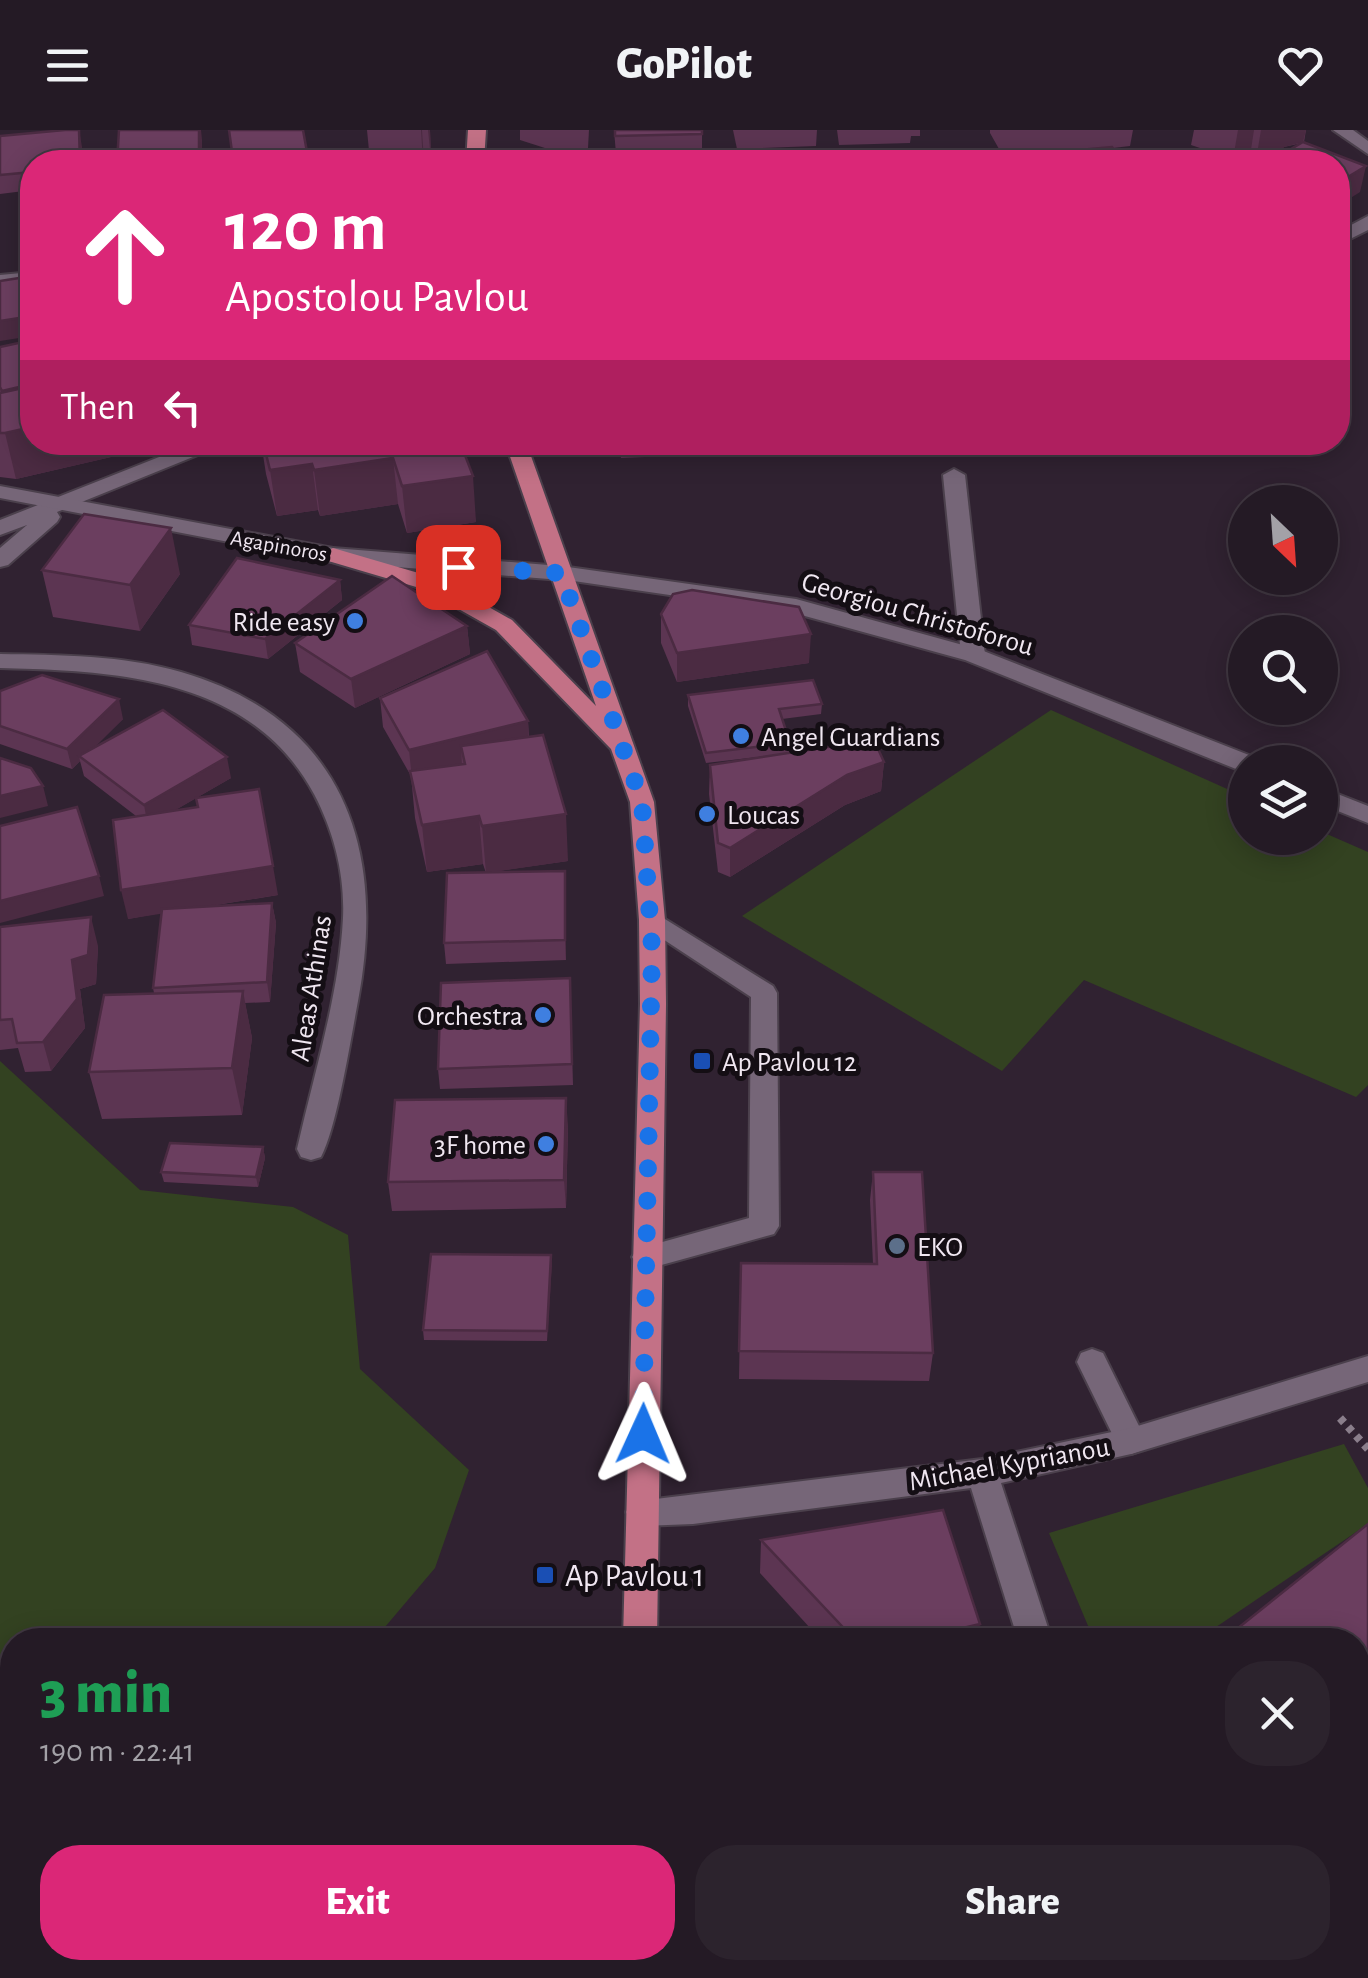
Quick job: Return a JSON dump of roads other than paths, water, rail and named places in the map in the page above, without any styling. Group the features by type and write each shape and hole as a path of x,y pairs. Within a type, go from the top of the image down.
{"main road":[{"path":"520,455 642,802 652,920 640,1628"},
{"path":"333,555 431,584 504,625 627,751"}],"street":[{"path":"1342,130 1368,149"},
{"path":"0,528 61,506 160,455"},
{"path":"954,475 973,654"},
{"name":"Agapinoros","path":"0,492 333,555 561,573"},
{"path":"0,560 61,506"},
{"name":"Georgiou Christoforou","path":"561,573 796,606 973,654 1228,756"},
{"name":"Aleas Athinas","path":"0,662 85,662 154,671 224,692 267,720 304,757 338,810 355,887 353,945 311,1149"},
{"path":"1338,802 1368,815"},
{"path":"647,1257 764,1226 764,992 652,920"},
{"path":"1092,1362 1131,1441"},
{"name":"Michael Kyprianou","path":"642,1512 692,1510 982,1473 1131,1441 1368,1369"},
{"path":"982,1473 1031,1628"}],"place":[{"name":"Ride easy","path":"355,621"},
{"name":"Angel Guardians","path":"741,736"},
{"name":"Loucas","path":"707,814"},
{"name":"Orchestra","path":"543,1015"},
{"name":"Ap Pavlou 12","path":"702,1061"},
{"name":"3F home","path":"546,1144"},
{"name":"EKO","path":"897,1246"},
{"name":"Ap Pavlou 1","path":"545,1575"}]}
